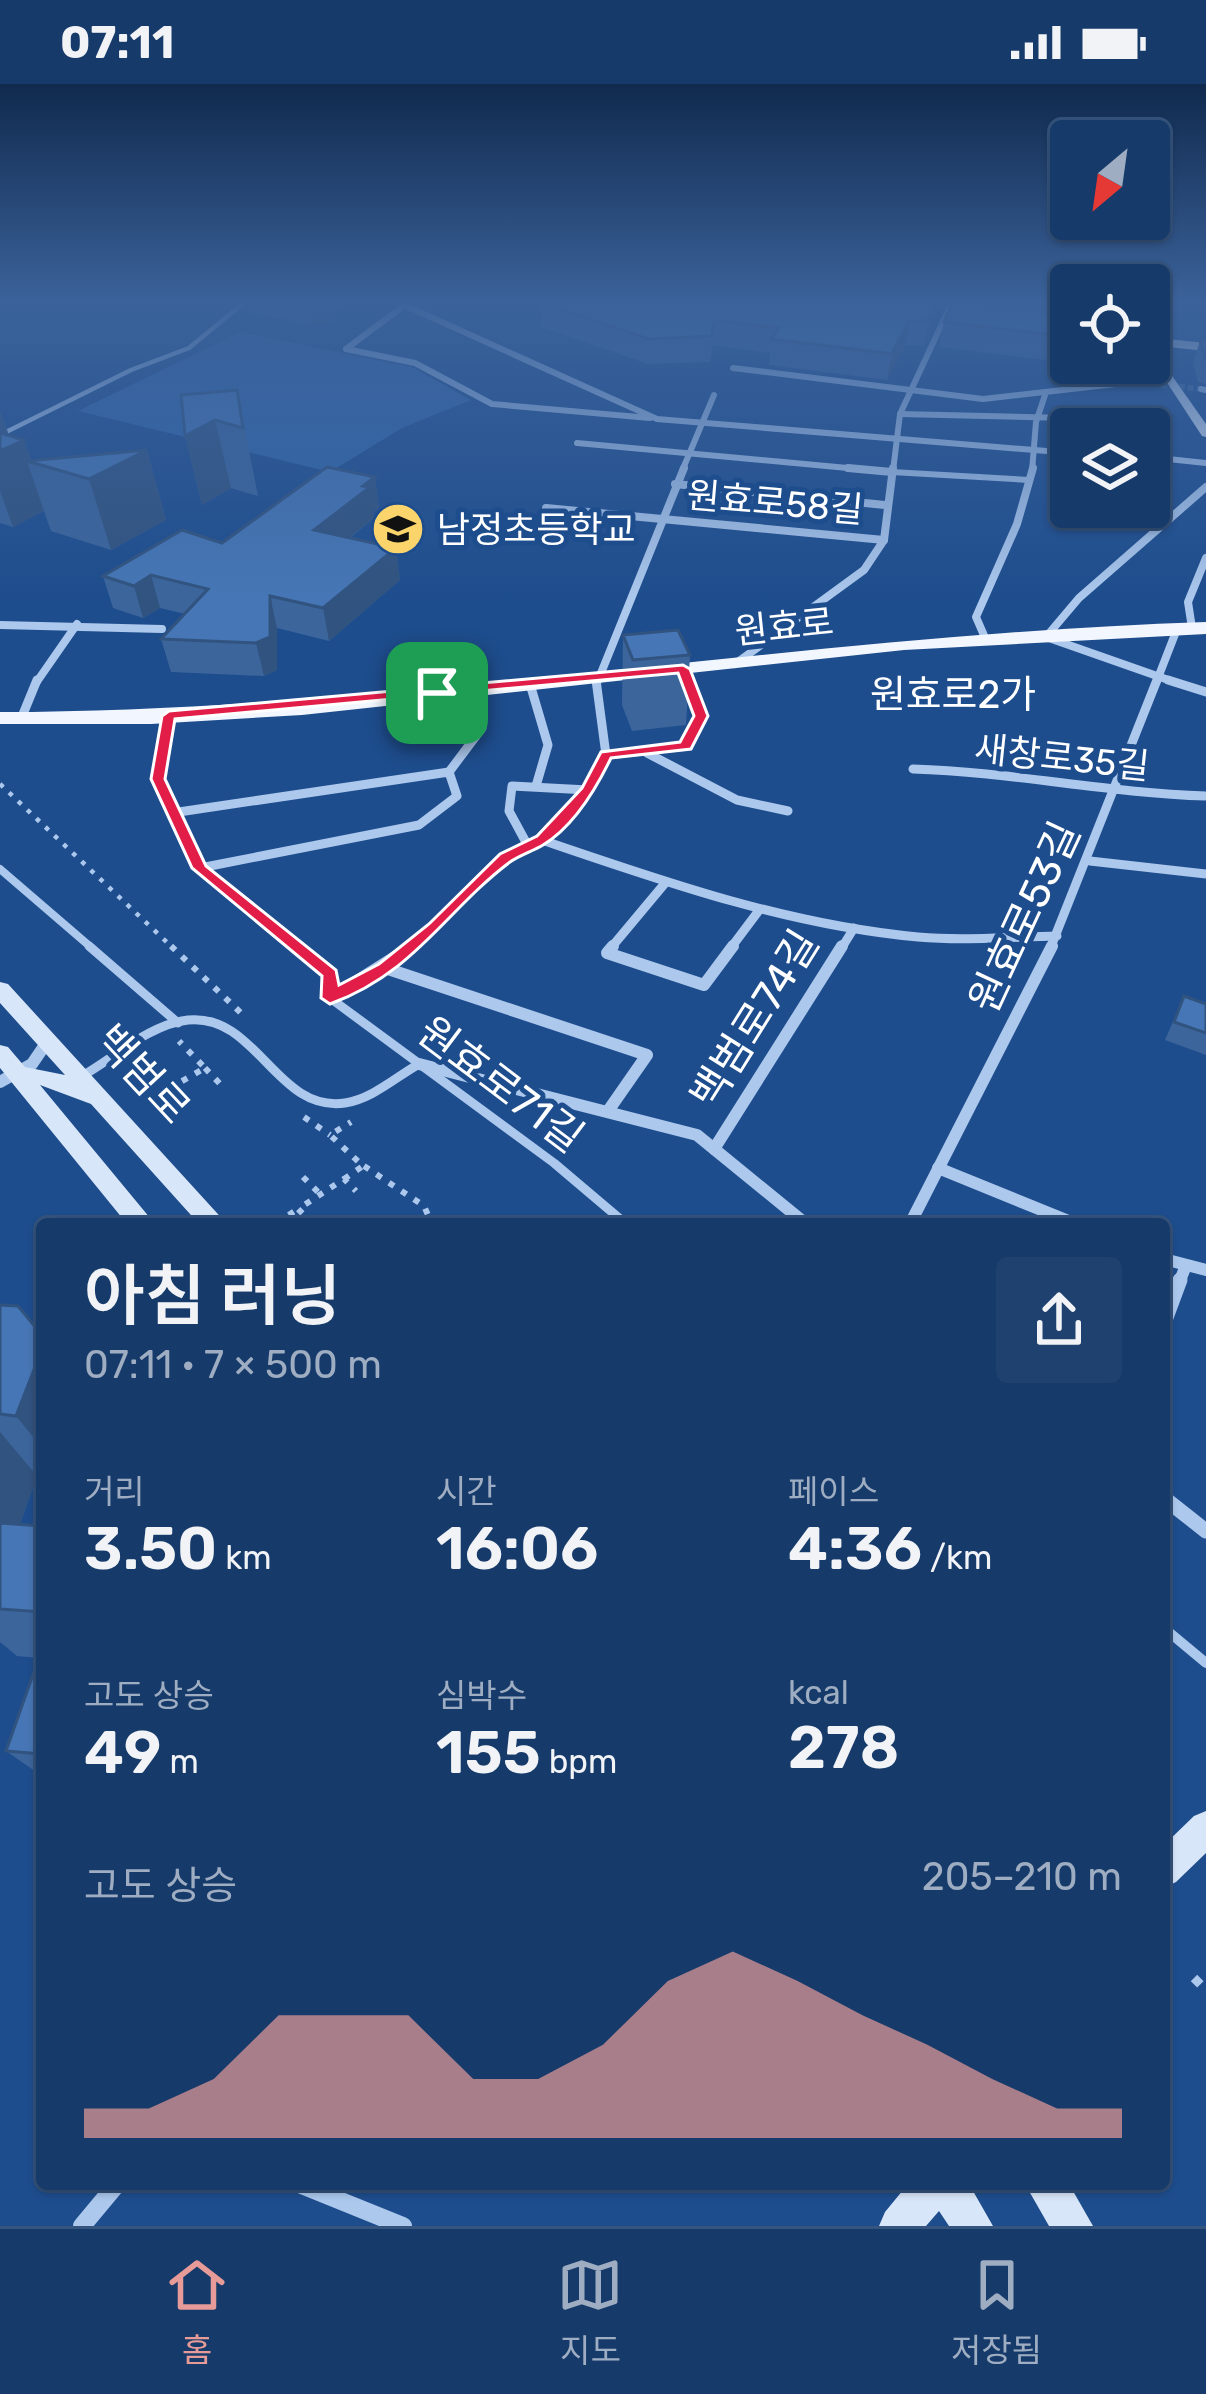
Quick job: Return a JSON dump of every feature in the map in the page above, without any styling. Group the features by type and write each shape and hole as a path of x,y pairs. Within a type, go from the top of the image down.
{"main road":[{"path":"1185,400 1206,433"},
{"name":"원효로","path":"10,718 169,716 986,640 1191,628"},
{"name":"백범로","path":"0,989 209,1218"},
{"path":"0,1053 8,1079 136,1218"},
{"path":"8,1079 72,1085 109,1107"},
{"path":"1170,1864 1206,1828"},
{"path":"899,2226 930,2190"},
{"path":"949,2190 973,2226"},
{"path":"1049,2190 1072,2226"}],"street":[{"path":"485,400 1050,452"},
{"path":"617,400 657,419"},
{"path":"330,998 385,968 435,928 505,858 542,839 588,790 606,755 596,678 712,400"},
{"name":"원효로58길","path":"735,664 864,570 884,540 894,439 905,400"},
{"path":"986,640 976,617 1013,540 1029,480 1033,418 1042,400"},
{"path":"900,414 1050,418"},
{"name":"원효로58길","path":"578,443 892,472"},
{"path":"1170,459 1206,463"},
{"name":"원효로58길","path":"675,484 885,505"},
{"path":"1046,637 1079,598 1206,487"},
{"name":"원효로58길","path":"546,508 884,540"},
{"name":"원효로53길","path":"913,1218 1057,936 1160,679 1191,628 1188,602 1206,558"},
{"name":"원효로","path":"10,718 77,624"},
{"path":"0,625 162,629"},
{"name":"원효로","path":"1046,637 1206,692"},
{"path":"606,755 686,746 701,716 683,669"},
{"path":"530,684 548,745 536,786"},
{"path":"172,813 449,772 482,728 472,690"},
{"path":"647,754 737,800 788,811"},
{"name":"새창로35길","path":"913,769 983,771 1116,794 1206,796"},
{"path":"200,868 418,825 458,796 449,772"},
{"path":"528,846 508,811 512,786 588,790"},
{"path":"542,839 760,909 854,928 920,937 1057,936"},
{"path":"1090,861 1206,874"},
{"path":"666,882 607,953 704,985 760,909"},
{"name":"백범로74길","path":"715,1149 854,928"},
{"name":"백범로74길","path":"385,968 647,1055 608,1111"},
{"path":"8,1079 32,1064 47,1042"},
{"name":"백범로74길","path":"419,1064 697,1135 799,1218"},
{"path":"938,1168 1061,1218"},
{"path":"1170,1262 1206,1270"},
{"path":"1170,1307 1185,1268"},
{"path":"1170,1503 1206,1531"},
{"path":"82,2226 112,2190"},
{"path":"316,2190 403,2226"}],"lane":[{"path":"0,435 71,400"},
{"path":"892,472 1029,480"},
{"name":"원효로71길","path":"169,716 158,779 200,868 330,974 330,998 618,1218"},
{"path":"0,869 178,1023"},
{"path":"82,1076 178,1023 209,1020 230,1029 297,1093 325,1104 354,1101 419,1064"},
{"path":"1170,1633 1206,1663"}],"path":[{"path":"0,784 242,1014 230,1029"},
{"path":"177,1039 221,1085"},
{"path":"156,1096 205,1068"},
{"path":"367,1112 330,1135 363,1166 424,1206 429,1218"},
{"path":"284,1218 363,1166"},
{"path":"303,1177 320,1194"},
{"path":"344,1179 356,1191"},
{"path":"298,1209 307,1218"},
{"path":"1194,1978 1206,1990"}],"shaded area":[{"path":"101,400 471,400 402,428 330,472 78,411"}],"building":[{"path":"181,400 239,400 243,428 215,420 185,436"},
{"path":"0,433 24,440 0,451"},
{"path":"147,450 89,479 27,461"},
{"path":"327,467 375,477 363,486 370,487 314,530 396,548 323,608 270,596 270,637 256,643 161,639 208,589 151,575 134,586 103,576 182,530 222,543"},
{"path":"678,630 690,655 633,660 623,635"},
{"path":"1184,996 1206,1004 1206,1033 1174,1022"},
{"path":"0,1305 18,1306 36,1328 36,1364 16,1416 0,1414"},
{"path":"0,1523 36,1526 36,1612 0,1609"},
{"path":"36,1666 36,1754 6,1751"}],"place":[{"name":"남정초등학교","path":"398,529"}],"district":[{"name":"원효로2가","path":"953,694"}],"route":[{"path":"683,669 701,716 686,746 606,755 588,790 542,839 505,858 435,928 385,968 330,998 330,974 200,868 158,779 169,716 437,693 683,669"}]}
